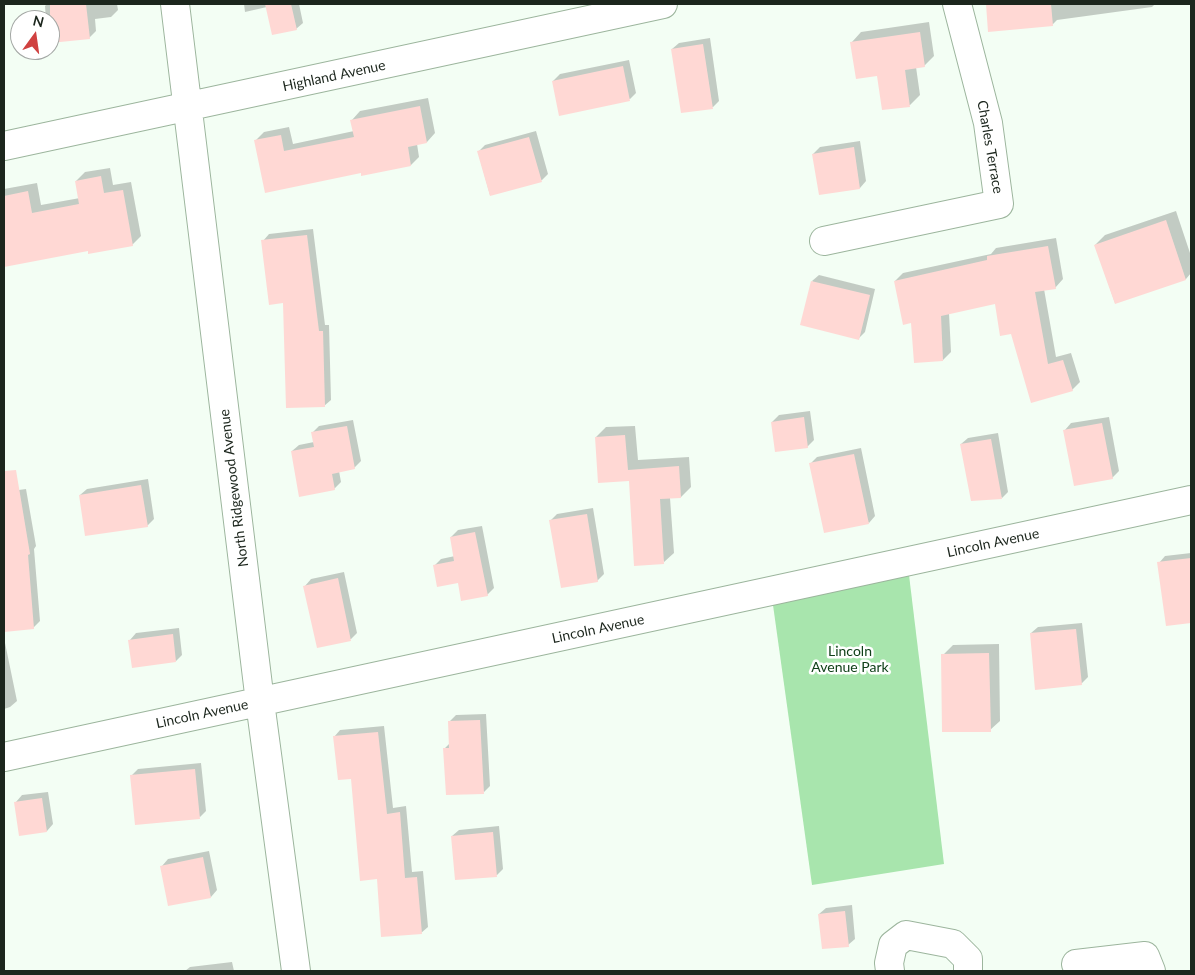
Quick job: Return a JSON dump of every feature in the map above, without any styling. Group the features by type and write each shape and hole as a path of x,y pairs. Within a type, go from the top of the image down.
{"street":[{"name":"North Ridgewood Avenue","path":"174,4 260,702 296,971"},
{"name":"Highland Avenue","path":"4,146 188,108 663,4"},
{"name":"Charles Terrace","path":"824,241 999,204 988,123 957,4"},
{"name":"Lincoln Avenue","path":"4,757 1191,500"},
{"path":"890,971 889,963 893,945 906,935 953,944 968,959 968,971"},
{"path":"1076,964 1145,956 1152,971"}],"green space":[{"name":"Lincoln Avenue Park","path":"909,575 944,864 812,885 773,605"}],"building":[{"path":"50,4 86,4 90,39 60,42 60,10 50,10"},
{"path":"265,4 291,4 297,30 272,35"},
{"path":"986,4 1051,4 1053,26 988,32"},
{"path":"920,32 925,67 905,70 910,107 882,110 877,76 856,79 850,42"},
{"path":"703,44 713,109 681,113 671,49"},
{"path":"623,66 630,101 559,116 552,81"},
{"path":"420,106 427,143 408,147 411,166 361,176 361,173 265,193 254,140 281,135 284,151 354,137 350,120"},
{"path":"529,137 542,182 490,196 477,151"},
{"path":"854,147 860,189 819,195 812,154"},
{"path":"101,176 104,193 123,190 133,246 88,254 88,251 4,267 4,196 28,191 32,213 79,204 75,181"},
{"path":"1166,220 1186,280 1115,304 1094,245"},
{"path":"307,235 319,331 323,331 325,407 286,408 283,303 269,305 261,240"},
{"path":"1048,246 1056,289 1035,292 1048,364 1063,360 1073,391 1031,403 1011,334 1000,336 995,304 941,316 943,361 914,363 911,323 903,325 894,281 987,260 987,256"},
{"path":"811,281 870,295 859,340 800,325"},
{"path":"804,417 808,448 775,452 771,422"},
{"path":"1102,423 1113,479 1074,486 1063,430"},
{"path":"347,426 355,469 332,474 335,490 299,497 291,451 314,447 311,432"},
{"path":"625,435 628,470 679,466 681,498 660,499 664,564 634,566 629,481 598,483 595,437"},
{"path":"991,439 1002,499 971,501 960,444"},
{"path":"854,454 869,524 824,533 809,463"},
{"path":"16,470 30,554 28,555 34,629 4,632 4,471"},
{"path":"141,485 148,527 85,536 79,495"},
{"path":"587,514 598,582 561,588 549,520"},
{"path":"475,532 488,596 461,601 458,583 437,587 433,565 454,561 450,537"},
{"path":"1191,558 1191,623 1166,626 1157,562"},
{"path":"338,578 351,641 317,648 303,586"},
{"path":"1076,629 1082,685 1035,690 1030,633"},
{"path":"173,634 176,662 132,668 128,640"},
{"path":"989,653 991,732 942,732 941,654"},
{"path":"480,720 484,794 446,795 443,748 449,748 448,721"},
{"path":"378,732 387,814 400,812 405,878 417,877 422,934 381,937 377,879 360,881 351,779 338,780 333,736"},
{"path":"195,769 200,819 135,825 130,775"},
{"path":"42,798 47,832 19,836 14,802"},
{"path":"493,832 497,877 455,880 451,836"},
{"path":"203,857 211,898 168,906 160,866"},
{"path":"845,911 849,947 822,949 818,914"}]}
